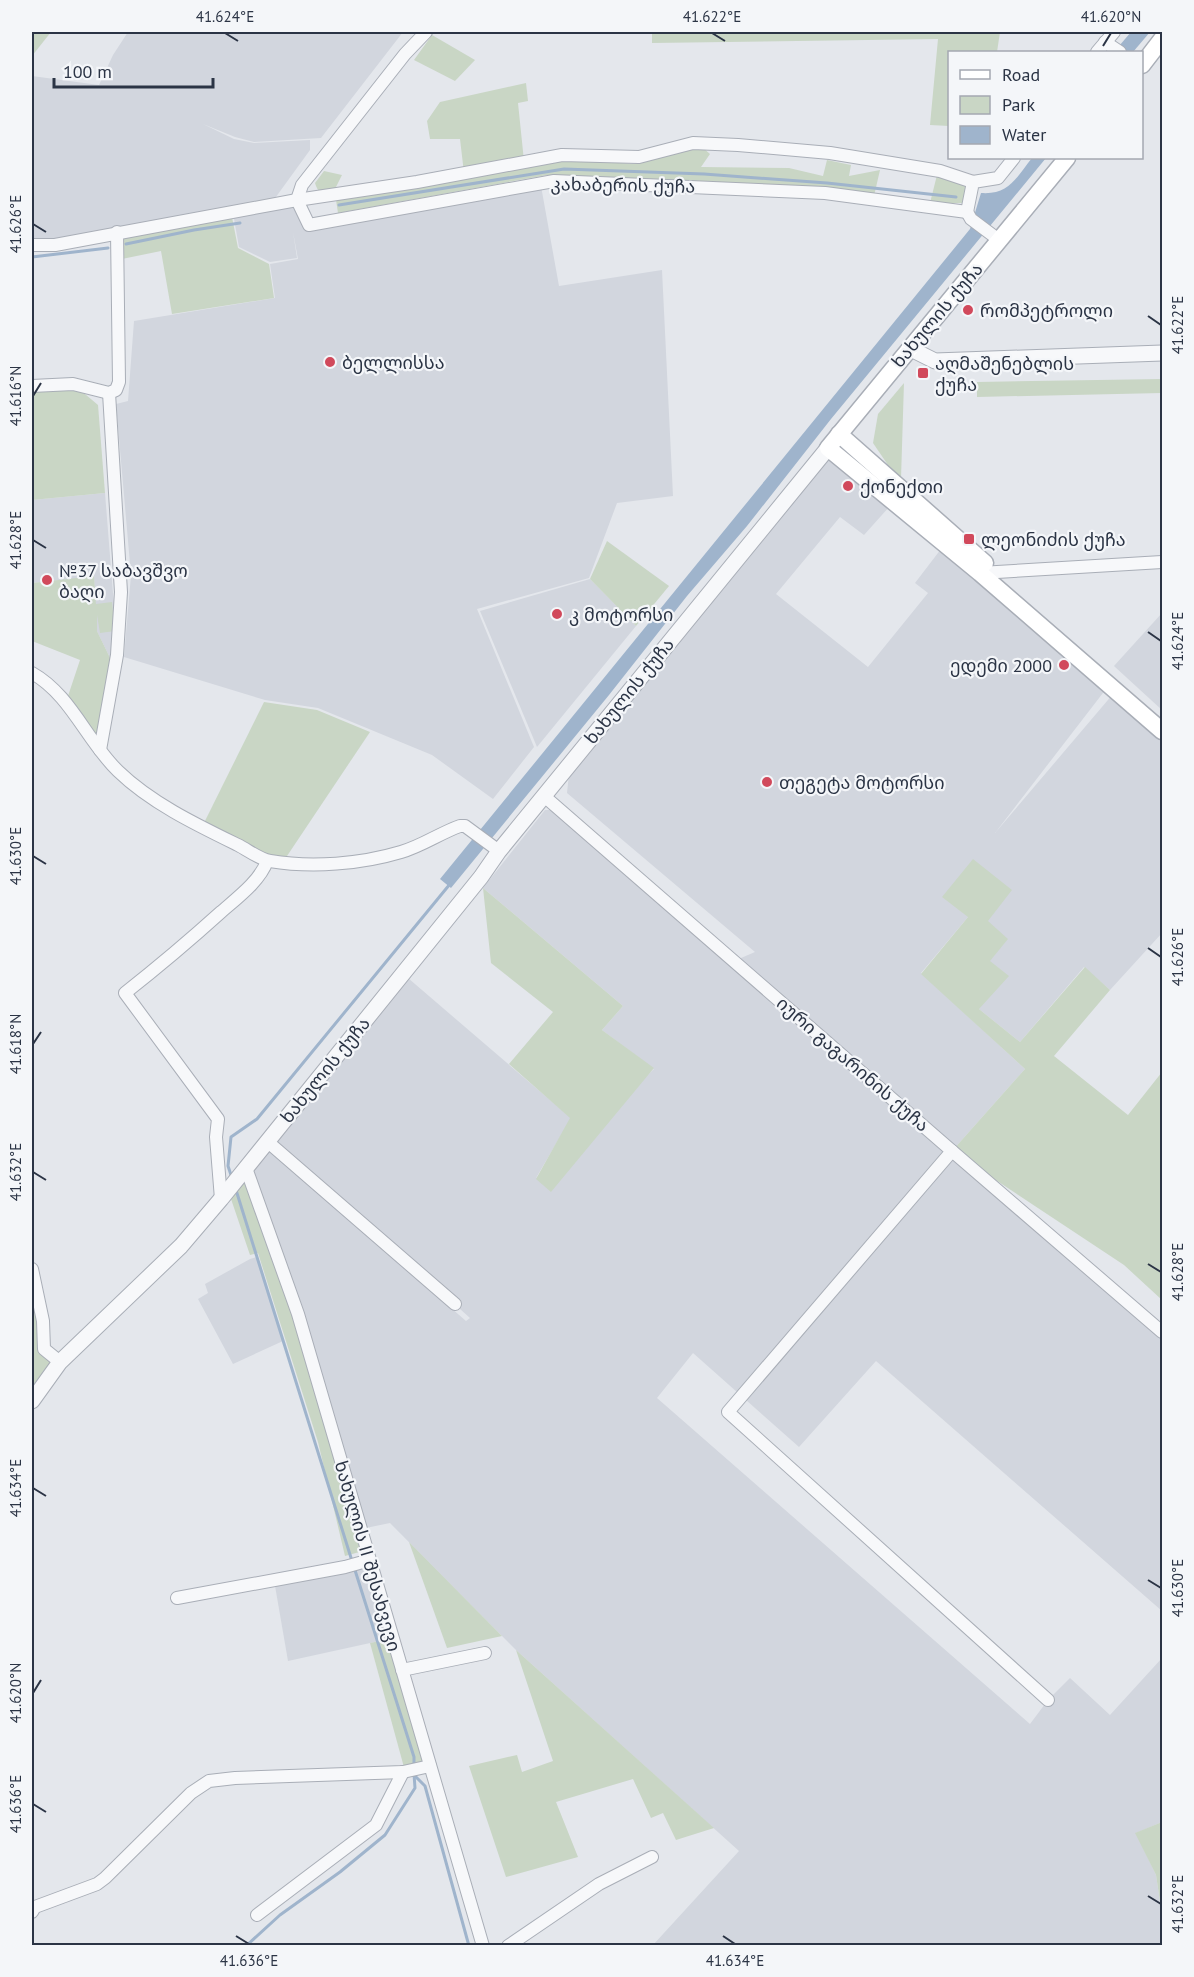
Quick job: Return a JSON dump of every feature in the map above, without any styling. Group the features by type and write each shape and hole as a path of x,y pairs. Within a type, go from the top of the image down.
{"main road":[{"path":"1143,64 1162,39"},
{"name":"ხახულის ქუჩა","path":"828,448 909,348 994,236 1065,159"},
{"path":"839,434 1162,731"},
{"path":"828,448 988,573 1162,716"}],"street":[{"path":"32,244 55,245 297,200 302,185 405,54 426,32"},
{"path":"1109,49 1114,32"},
{"name":"კახაბერის ქუჩა","path":"969,216 825,193 554,181 309,225 297,200 417,182 562,155 639,157 693,143 738,144 830,153 940,171 973,182"},
{"path":"994,236 969,216 973,182 998,178 1013,159"},
{"path":"32,386 73,384 109,393 116,390 119,382 117,232"},
{"path":"909,348 935,361 1162,353"},
{"path":"100,750 117,655 121,592 109,393"},
{"name":"ხახულის ქუჩა","path":"224,1195 476,884 544,796 828,448"},
{"path":"988,573 1162,562"},
{"path":"32,672 43,679 66,702 100,750 119,772 166,807 267,861 302,864 337,863 374,858 403,852 460,826 465,826 500,851"},
{"name":"იური გაგარინის ქუჩა","path":"544,796 1162,1332"},
{"path":"32,1401 60,1362 181,1246 224,1195 216,1137 218,1119 125,993 181,948 243,892 264,869 267,861"},
{"path":"268,1142 455,1304"},
{"path":"951,1151 728,1412 1048,1700"},
{"name":"ხახულის II შესახვევი","path":"244,1170 297,1314 483,1946"},
{"path":"32,1269 43,1321 44,1349 60,1362"},
{"path":"177,1598 370,1560"},
{"path":"402,1670 485,1653"},
{"path":"32,1912 35,1907 97,1884 191,1793 209,1781 404,1771 430,1766"},
{"path":"257,1915 376,1825 404,1771"},
{"path":"508,1946 599,1884 652,1857"}],"shaded area":[{"path":"128,32 403,32 321,138 254,142 203,124 234,139 254,143 310,140 310,150 273,201 32,245 32,76 99,85 113,55"},
{"path":"541,186 559,286 662,270 673,496 617,503 589,578 477,609 534,747 493,799 432,755 318,708 265,700 124,657 131,575 116,404 128,401 134,321 275,298 270,264 298,259 293,232 297,258 270,262 239,247 233,213 296,202 307,226"},
{"path":"829,457 890,506 864,535 840,517 776,594 868,667 928,593 915,583 941,549 1106,689 995,833 1113,694 1162,738 1162,933 1110,990 1084,967 1020,1042 979,1009 990,961 968,917 921,973 1025,1069 952,1151 1162,1332 1162,1611 876,1361 799,1447 693,1353 657,1398 1030,1724 1048,1700 1070,1678 1110,1715 1162,1658 1162,1822 1136,1833 1156,1875 1162,1915 1162,1945 653,1945 739,1851 516,1650 390,1523 361,1529 253,1169 269,1149 466,1321 470,1318 275,1142 408,978 571,1118 536,1178 654,1069 602,1030 623,1006 483,888 545,810 562,810 734,961 755,952 567,793 569,774"},
{"name":"№37 საბავშვო ბაღი","path":"105,493 116,631 111,660 97,631 94,577 32,583 32,500"},
{"path":"590,579 636,626 537,747 480,611"},
{"path":"1162,613 1162,710 1114,666"},
{"path":"257,1257 283,1341 233,1364 198,1299 208,1293 205,1284"},
{"path":"370,1560 393,1638 288,1661 274,1580"}],"green space":[{"path":"32,32 51,32 32,56"},
{"path":"652,32 1000,32 997,51 948,51 948,126 930,125 938,39 652,43"},
{"path":"432,35 475,60 455,81 414,60"},
{"path":"526,83 528,101 518,103 524,161 464,173 460,139 430,139 427,121 440,102"},
{"path":"702,147 710,154 701,167 789,168 823,176 827,160 851,165 849,176 880,170 874,196 789,186 547,175 338,213 336,200 565,159 635,164"},
{"path":"324,171 342,175 333,193 321,192 316,187 315,183"},
{"path":"937,175 967,186 962,203 930,203"},
{"path":"231,212 238,248 269,264 274,298 172,314 161,251 117,260 117,232"},
{"path":"1162,379 1162,393 977,397 977,382"},
{"path":"904,383 901,478 890,468 873,443 878,414"},
{"path":"73,384 98,405 105,493 32,500 32,386"},
{"path":"607,541 669,586 636,626 590,579"},
{"path":"94,576 96,604 112,602 115,631 100,633 97,615 97,631 111,660 123,660 100,750 66,702 80,660 32,641 32,583"},
{"path":"264,702 317,710 370,732 283,862 202,827"},
{"path":"973,859 1012,890 988,921 1008,939 990,961 1009,976 979,1009 1020,1042 1085,967 1110,990 1054,1056 1128,1115 1162,1072 1162,1300 1124,1265 952,1151 1025,1069 921,974 968,917 942,897"},
{"path":"483,888 623,1006 602,1030 654,1068 551,1192 536,1179 570,1118 509,1064 553,1012 491,963"},
{"path":"245,1181 298,1316 363,1551 345,1556 318,1442 258,1253 250,1255 230,1196"},
{"path":"32,1292 42,1352 52,1364 32,1390"},
{"path":"409,1542 502,1636 447,1648"},
{"path":"393,1638 430,1766 405,1771 370,1643"},
{"path":"516,1650 714,1828 676,1840 663,1813 651,1818 633,1779 556,1802 578,1857 506,1877 469,1766 517,1755 522,1772 553,1761"},
{"path":"1162,1822 1162,1915 1156,1875 1135,1833"}],"water":[{"path":"1131,32 1150,32 1134,51 1115,51"},
{"path":"1031,159 1045,159 451,888 440,879 970,229 981,193 999,191 1016,178"}],"waterway":[{"path":"339,205 564,169 704,174 827,183 956,197"},
{"path":"126,244 240,223"},
{"path":"32,257 108,248"},
{"path":"232,1178 228,1166 231,1137 257,1119 450,884"},
{"path":"236,1190 352,1561"},
{"path":"354,1567 414,1757 414,1765"},
{"path":"246,1946 280,1915 340,1872 385,1835 415,1788 414,1774"},
{"path":"416,1777 425,1786 469,1946"}],"place":[{"name":"რომპეტროლი","path":"968,310"},
{"name":"ბელლისსა","path":"330,362"},
{"name":"აღმაშენებლის ქუჩა","path":"923,373"},
{"name":"ქონექთი","path":"848,486"},
{"name":"ლეონიძის ქუჩა","path":"969,539"},
{"name":"№37 საბავშვო ბაღი","path":"47,580"},
{"name":"კ მოტორსი","path":"557,614"},
{"name":"ედემი 2000","path":"1064,665"},
{"name":"თეგეტა მოტორსი","path":"767,782"}]}
